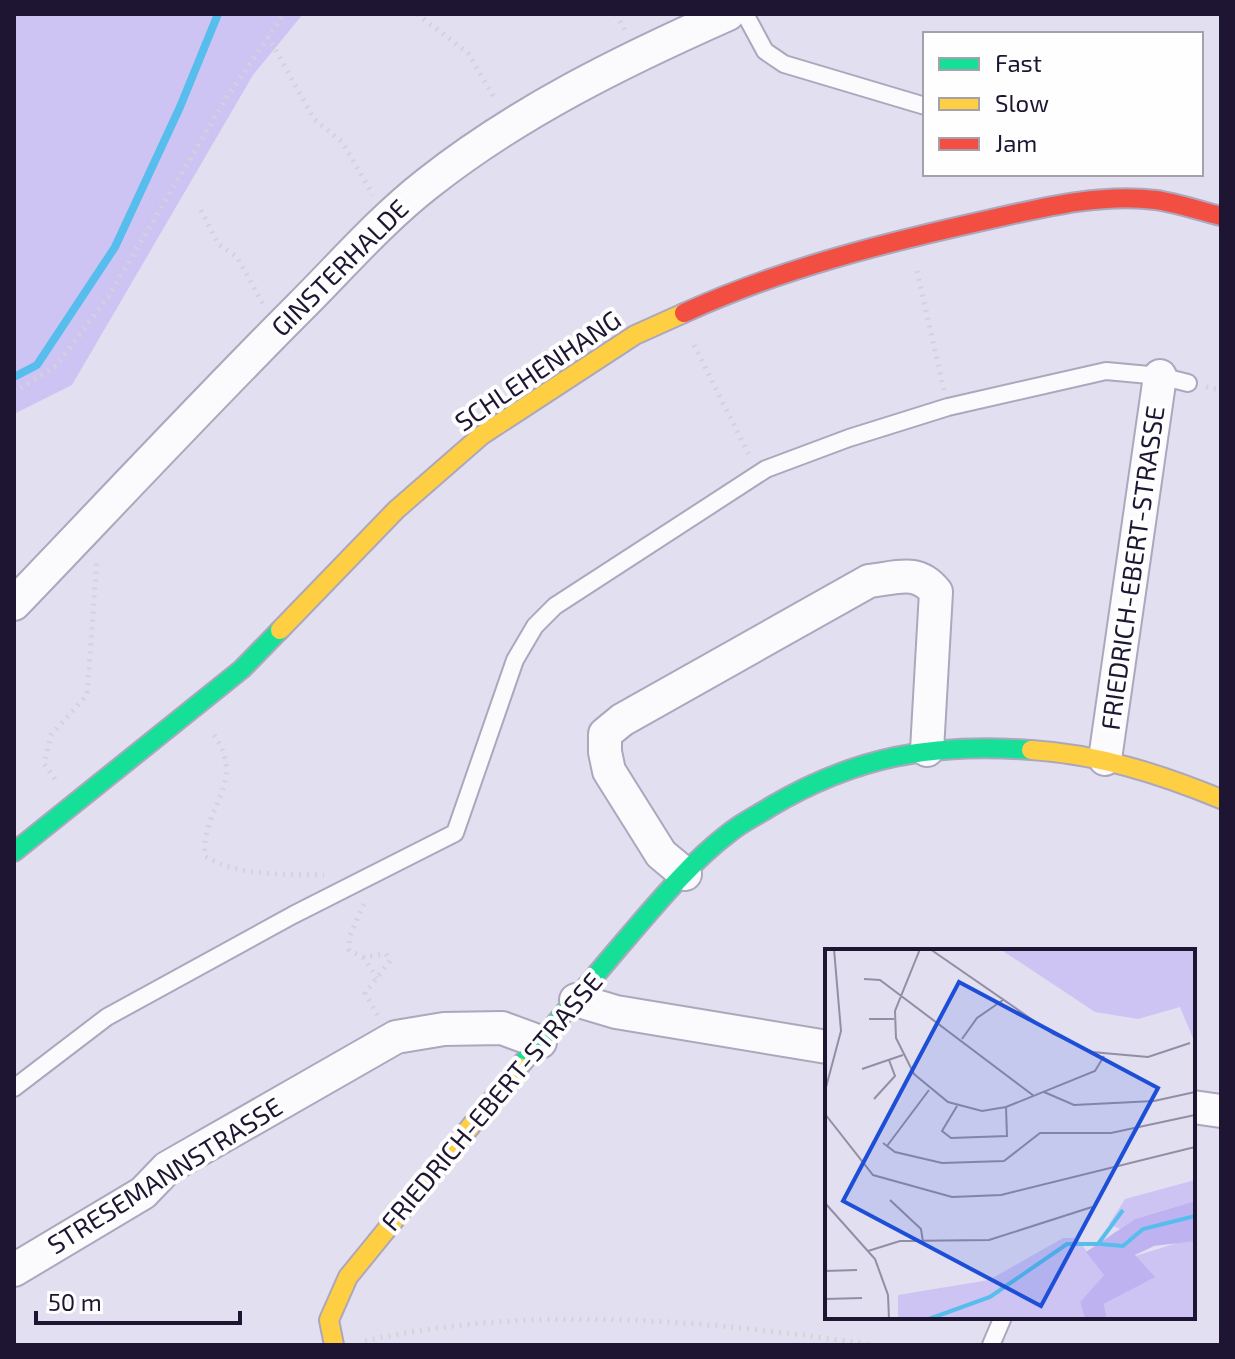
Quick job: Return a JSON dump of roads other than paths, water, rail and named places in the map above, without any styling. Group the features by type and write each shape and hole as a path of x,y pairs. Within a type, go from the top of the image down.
{"street":[{"name":"GINSTERHALDE","path":"14,604 278,329 426,184 510,126 573,88 728,14"},
{"name":"SCHLEHENHANG","path":"14,852 242,669 396,510 482,435 635,335 714,299 803,267 910,239 1093,200 1155,200 1221,216"},
{"name":"FRIEDRICH-EBERT-STRASSE","path":"1105,759 1174,380"},
{"path":"685,874 661,854 609,771 605,734 622,720 869,581 913,576 927,580 936,592 927,750"},
{"name":"FRIEDRICH-EBERT-STRASSE","path":"334,1345 329,1320 348,1277 540,1042 685,874 730,832 791,794 865,763 927,750 979,748 1105,759 1175,779 1221,799"},
{"path":"576,1000 631,1015 825,1047"},
{"name":"STRESEMANNSTRASSE","path":"14,1270 143,1193 167,1168 396,1037 444,1029 502,1028 540,1042"},
{"path":"1195,1107 1221,1111"}],"lane":[{"path":"745,14 765,51 784,64 923,105"},
{"path":"14,1088 107,1017 293,915 455,833 515,660 535,626 555,606 760,473 849,438 948,407 1106,371 1174,380"},
{"path":"991,1345 1002,1319"}],"waterway":[{"path":"14,377 37,365 115,247 180,107 218,14"}]}
